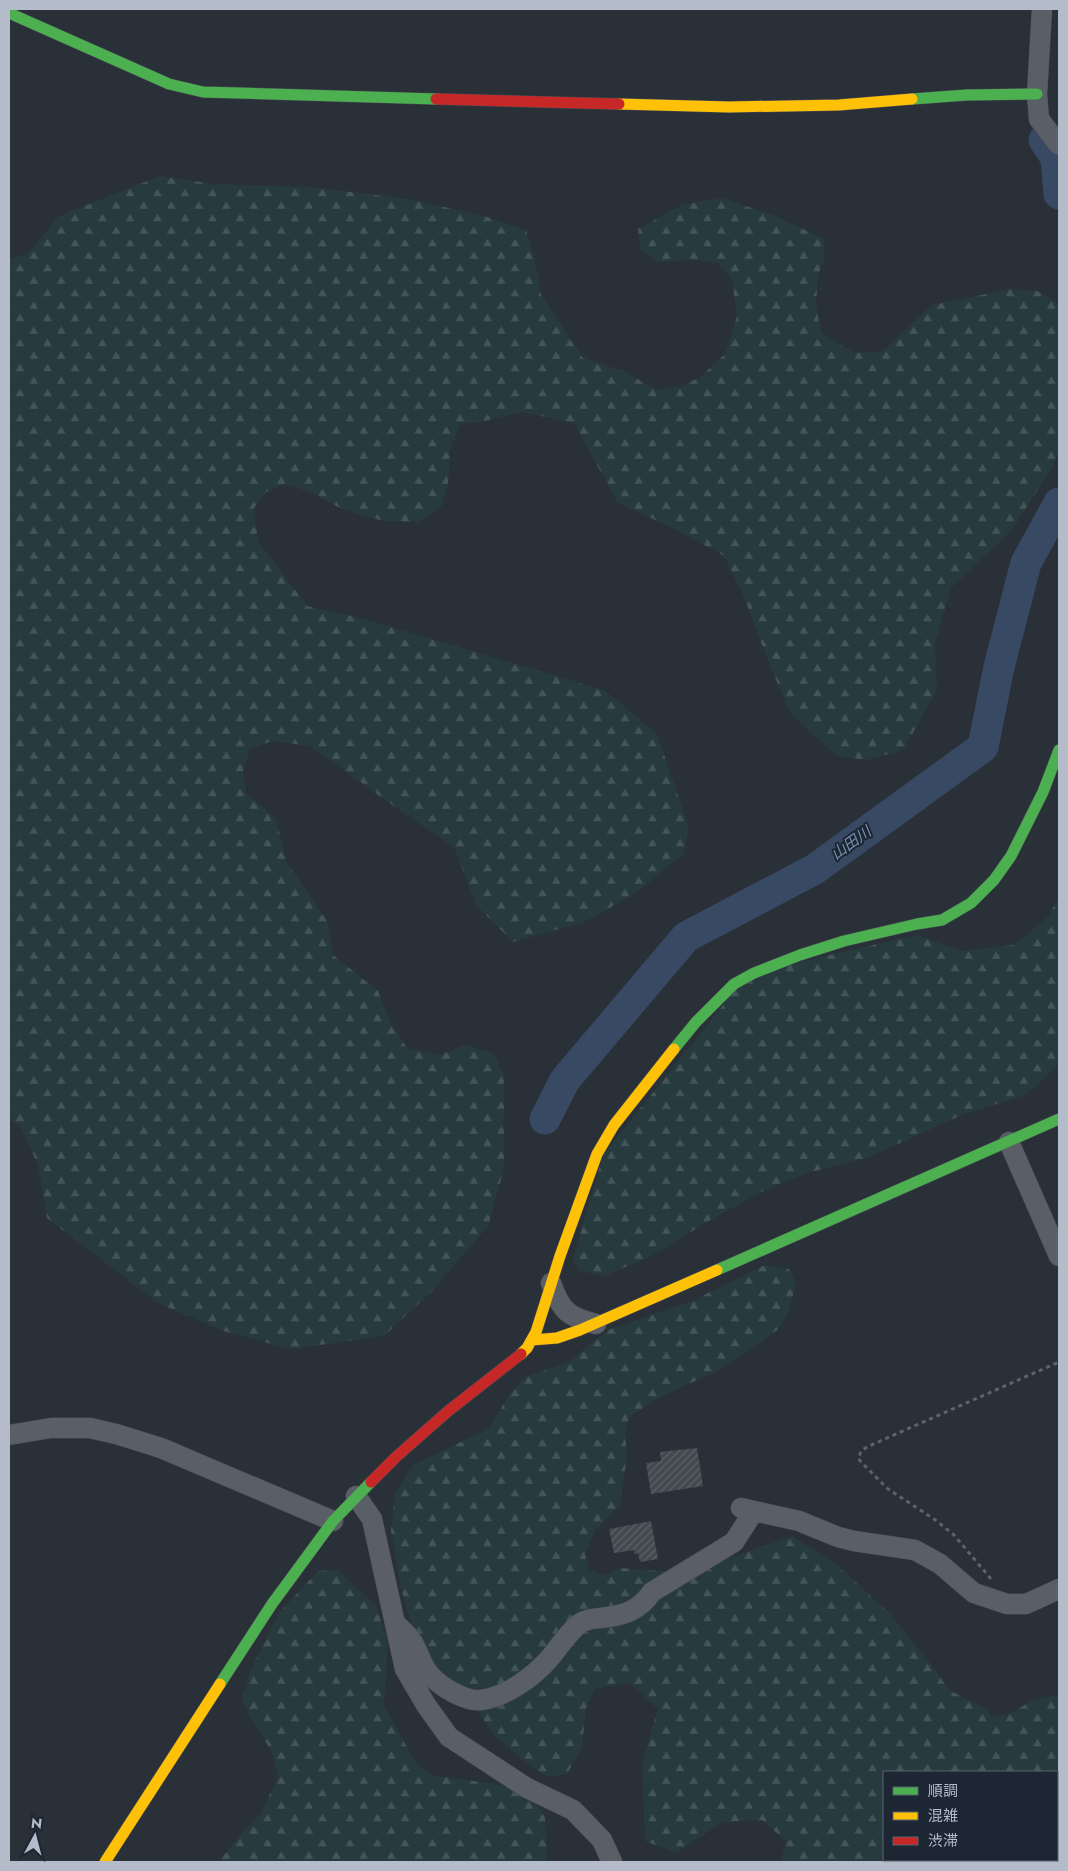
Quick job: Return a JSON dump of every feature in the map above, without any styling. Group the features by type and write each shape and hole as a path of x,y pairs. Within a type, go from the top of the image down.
{"street":[{"path":"1042,9 1037,94 1039,119 1059,145"},
{"path":"9,13 169,84 203,92 729,106 839,105 967,95 1037,94"},
{"path":"105,1862 272,1604 333,1521 396,1457 447,1412 510,1364 527,1348 532,1340 597,1154 614,1125 696,1022 734,984 754,974 800,955 844,941 942,920 971,903 994,880 1011,856 1043,792 1059,750"},
{"path":"532,1340 559,1338 596,1324 1059,1120"},
{"path":"1010,1142 1059,1256"},
{"path":"552,1283 563,1308 578,1319 596,1324"},
{"path":"9,1435 51,1428 90,1428 116,1434 161,1448 333,1521"},
{"path":"356,1496 372,1519 394,1623 406,1669 426,1704 449,1737 527,1788 573,1810 602,1840 612,1862"},
{"path":"394,1623 411,1640 423,1666 432,1678 467,1699 480,1701 490,1698 522,1683 538,1670 569,1633 587,1619 630,1613 645,1603 652,1592 734,1542 748,1510 799,1521 838,1537 854,1541 916,1550 940,1564 974,1593 1007,1604 1026,1604 1059,1589"}],"path":[{"path":"996,1585 954,1535 934,1519 888,1489 861,1462 858,1458 859,1454 869,1446 1059,1362"}],"green space":[{"path":"160,176 214,184 310,187 409,199 484,216 526,230 535,260 541,295 583,358 626,372 655,390 681,387 700,377 725,354 737,316 732,280 718,263 691,260 657,262 640,248 638,229 682,205 722,198 775,216 824,239 824,260 818,275 816,304 821,333 855,353 883,351 932,305 1010,289 1037,291 1057,302 1059,308 1059,451 1051,469 1012,530 951,588 935,642 937,691 903,750 866,760 837,756 791,714 770,666 744,597 724,556 675,529 618,503 574,423 522,412 480,422 460,424 450,451 448,485 441,507 418,522 384,521 342,509 310,492 285,484 266,492 254,508 258,541 307,606 357,617 604,690 657,734 689,827 684,854 633,895 584,922 513,942 476,905 454,847 310,746 272,741 250,749 243,770 246,793 276,818 286,861 327,921 333,955 378,991 391,1024 407,1048 439,1055 466,1045 494,1054 504,1075 504,1169 488,1226 432,1291 384,1336 291,1349 223,1331 158,1303 47,1218 38,1165 21,1127 9,1120 9,260 27,254 59,216"},
{"path":"1059,896 1059,1064 1026,1095 964,1114 867,1158 807,1173 765,1190 712,1219 650,1257 604,1276 580,1271 573,1259 603,1155 748,974 916,935 962,951 1014,945 1048,917"},
{"path":"765,1265 789,1269 796,1284 789,1310 780,1328 719,1370 662,1396 629,1417 625,1432 627,1456 620,1505 595,1531 585,1554 589,1570 605,1575 621,1568 694,1571 792,1536 838,1566 887,1611 928,1660 949,1690 983,1707 992,1716 1010,1714 1033,1700 1059,1694 1059,1862 781,1862 786,1841 762,1820 723,1822 676,1853 645,1841 642,1764 658,1709 630,1683 595,1689 586,1708 582,1747 567,1774 547,1777 525,1762 494,1735 463,1690 443,1678 423,1652 410,1621 401,1588 391,1531 395,1492 413,1465 488,1429 506,1400 525,1377 569,1362 608,1330 692,1301"},
{"path":"337,1570 376,1606 388,1641 384,1706 416,1763 431,1775 509,1786 533,1800 545,1816 547,1862 219,1862 235,1841 261,1813 278,1777 272,1752 251,1719 242,1699 251,1669 279,1613 318,1571"}],"building":[{"path":"697,1448 703,1486 651,1494 646,1463 661,1461 660,1452"},
{"path":"651,1521 658,1559 640,1562 638,1553 634,1554 634,1550 614,1553 609,1529"}],"waterway":[{"name":"山田川","path":"1044,140 1056,158 1059,194"},
{"name":"山田川","path":"545,1119 565,1080 686,937 815,869 983,747 999,667 1026,563 1059,503"}],"traffic: fast":[{"path":"9,13 169,84 203,92 436,99"},
{"path":"912,99 967,95 1037,94"},
{"path":"674,1049 696,1022 734,984 754,973 800,955 844,941 942,920 971,903 994,880 1011,856 1043,792 1059,750"},
{"path":"717,1270 1059,1119"},
{"path":"220,1684 272,1604 333,1521 371,1482"}],"traffic: slow":[{"path":"619,104 729,107 839,105 912,99"},
{"path":"521,1354 527,1348 536,1332 560,1256 597,1154 614,1125 674,1049"},
{"path":"532,1340 557,1338 580,1330 717,1270"},
{"path":"105,1862 220,1684"}],"traffic: jam":[{"path":"436,99 619,104"},
{"path":"371,1482 447,1412 521,1354"}]}
